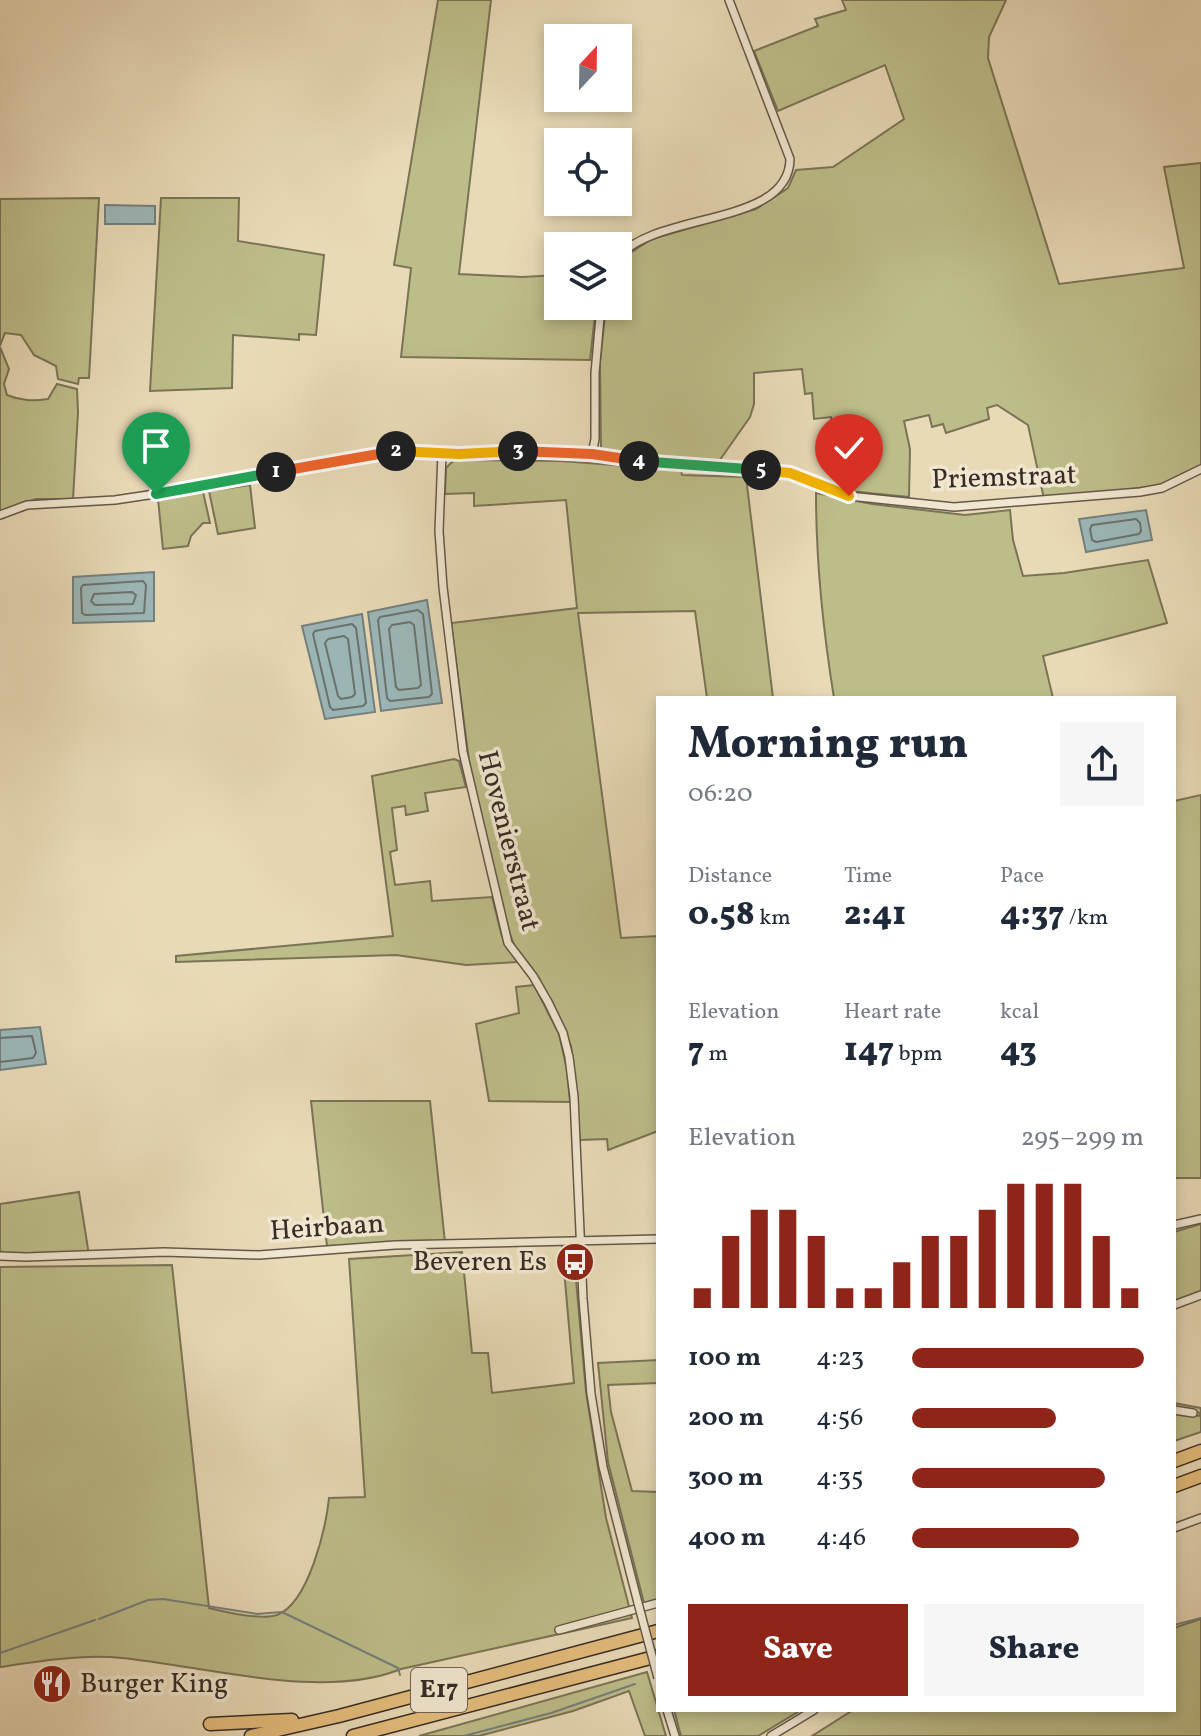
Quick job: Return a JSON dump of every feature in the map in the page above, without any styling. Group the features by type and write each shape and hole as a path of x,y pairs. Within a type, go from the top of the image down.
{"highway":[{"path":"1176,1460 1201,1451"},
{"path":"1176,1485 1201,1476"},
{"name":"E17","path":"251,1736 339,1716 656,1632"},
{"name":"E17","path":"353,1736 656,1657"},
{"path":"210,1724 339,1716"}],"street":[{"path":"632,246 660,232 755,205 781,188 787,179 790,159 729,0"},
{"path":"592,454 600,320"},
{"name":"Priemstraat","path":"0,515 27,505 86,502 167,492 369,454 404,451 592,454 790,473 849,496 954,507 1140,492 1162,488 1201,469"},
{"name":"Hovenierstraat","path":"442,453 439,485 442,573 463,752 508,943 548,1002 563,1033 569,1057 591,1394 606,1479 656,1670"},
{"path":"1176,1225 1201,1219"},
{"name":"Heirbaan","path":"0,1256 164,1252 259,1255 379,1245 656,1239"},
{"path":"1176,1304 1201,1295"},
{"path":"1176,1410 1193,1413"},
{"path":"1176,1527 1201,1518"},
{"path":"559,1630 656,1604"},
{"path":"668,1712 675,1736"},
{"path":"771,1736 811,1712"}],"green space":[{"path":"438,0 491,0 459,274 544,276 544,320 594,320 590,360 401,357 411,268 394,265"},
{"path":"842,0 1006,0 989,37 988,58 1059,284 1184,268 1164,167 1201,163 1201,467 1158,486 1044,499 1028,425 997,405 987,408 989,419 946,433 943,424 932,427 929,415 904,421 910,449 909,497 839,490 831,417 814,419 812,393 805,394 802,369 754,373 754,404 750,417 717,464 610,454 601,449 600,363 605,320 632,320 632,252 652,239 756,209 788,188 796,170 833,167 904,119 885,65 778,111 754,51 818,26 815,19 846,10"},
{"path":"99,198 89,378 79,378 78,384 58,379 56,366 34,355 21,335 5,333 0,346 0,199"},
{"path":"161,198 239,198 238,241 324,255 316,335 299,334 299,340 233,335 232,388 150,391"},
{"path":"0,347 9,369 4,384 7,395 43,400 48,399 57,384 77,389 73,499 36,499 0,511"},
{"path":"454,460 560,461 681,470 682,475 746,477 773,696 707,696 695,611 578,613 621,938 656,936 656,1132 608,1150 607,1139 580,1140 571,1046 539,978 515,947 509,932 470,768 451,623 577,608 566,500 474,506 474,493 445,494 446,468"},
{"path":"250,485 255,528 218,534 209,491"},
{"path":"203,492 210,523 203,523 191,536 188,546 163,549 158,499"},
{"path":"816,493 872,504 965,515 1010,510 1013,540 1023,576 1148,560 1167,623 1043,656 1053,696 834,696 817,545"},
{"path":"454,759 459,761 466,787 425,793 428,811 406,815 405,806 392,808 397,850 390,852 395,885 430,881 432,901 492,897 502,936 517,962 466,965 396,955 176,962 176,956 393,936 372,776"},
{"path":"1201,795 1201,1178 1176,1178 1176,801"},
{"path":"534,985 559,1034 570,1102 489,1101 476,1024 519,1013 516,987"},
{"path":"311,1101 430,1101 445,1242 327,1246"},
{"path":"79,1192 89,1255 0,1255 0,1204"},
{"path":"1201,1224 1201,1293 1176,1302 1176,1231"},
{"path":"573,1246 586,1392 606,1518 632,1618 370,1678 336,1682 263,1678 107,1657 0,1667 0,1267 172,1265 209,1608 262,1617 277,1615 298,1596 320,1545 329,1498 365,1497 349,1259 462,1252 472,1353 488,1353 492,1393 574,1383 562,1247"},
{"path":"656,1360 656,1383 608,1385 611,1412 632,1491 656,1492 656,1600 644,1603 608,1462 598,1363"},
{"path":"1176,1403 1201,1408 1201,1432 1176,1440 1176,1413 1199,1416 1200,1413 1176,1408"},
{"path":"1201,1619 1201,1736 812,1736 850,1712 1176,1712 1176,1627"},
{"path":"647,1672 656,1712 659,1712 666,1736 645,1736 629,1691 573,1711 479,1736 419,1736"},
{"path":"675,1712 798,1712 758,1736 681,1736"}],"water":[{"path":"105,205 155,206 155,224 105,224"},
{"path":"1146,510 1152,540 1086,552 1079,519"},
{"path":"154,572 154,621 73,623 73,577"},
{"path":"427,600 442,703 381,711 368,612"},
{"path":"362,614 375,712 325,719 302,626"},
{"path":"40,1027 46,1064 0,1070 0,1030"}],"waterway":[{"path":"99,1619 148,1600 163,1599 257,1614 282,1612 398,1668 400,1675"},
{"path":"1176,1624 1201,1618"},
{"path":"0,1653 95,1620"},
{"path":"464,1736 551,1713 635,1684"}],"place":[{"name":"Beveren Es","path":"575,1262"},
{"name":"Burger King","path":"52,1684"}],"route":[{"path":"156,494 388,451 459,454 521,451 592,454 790,473 849,496"}]}
